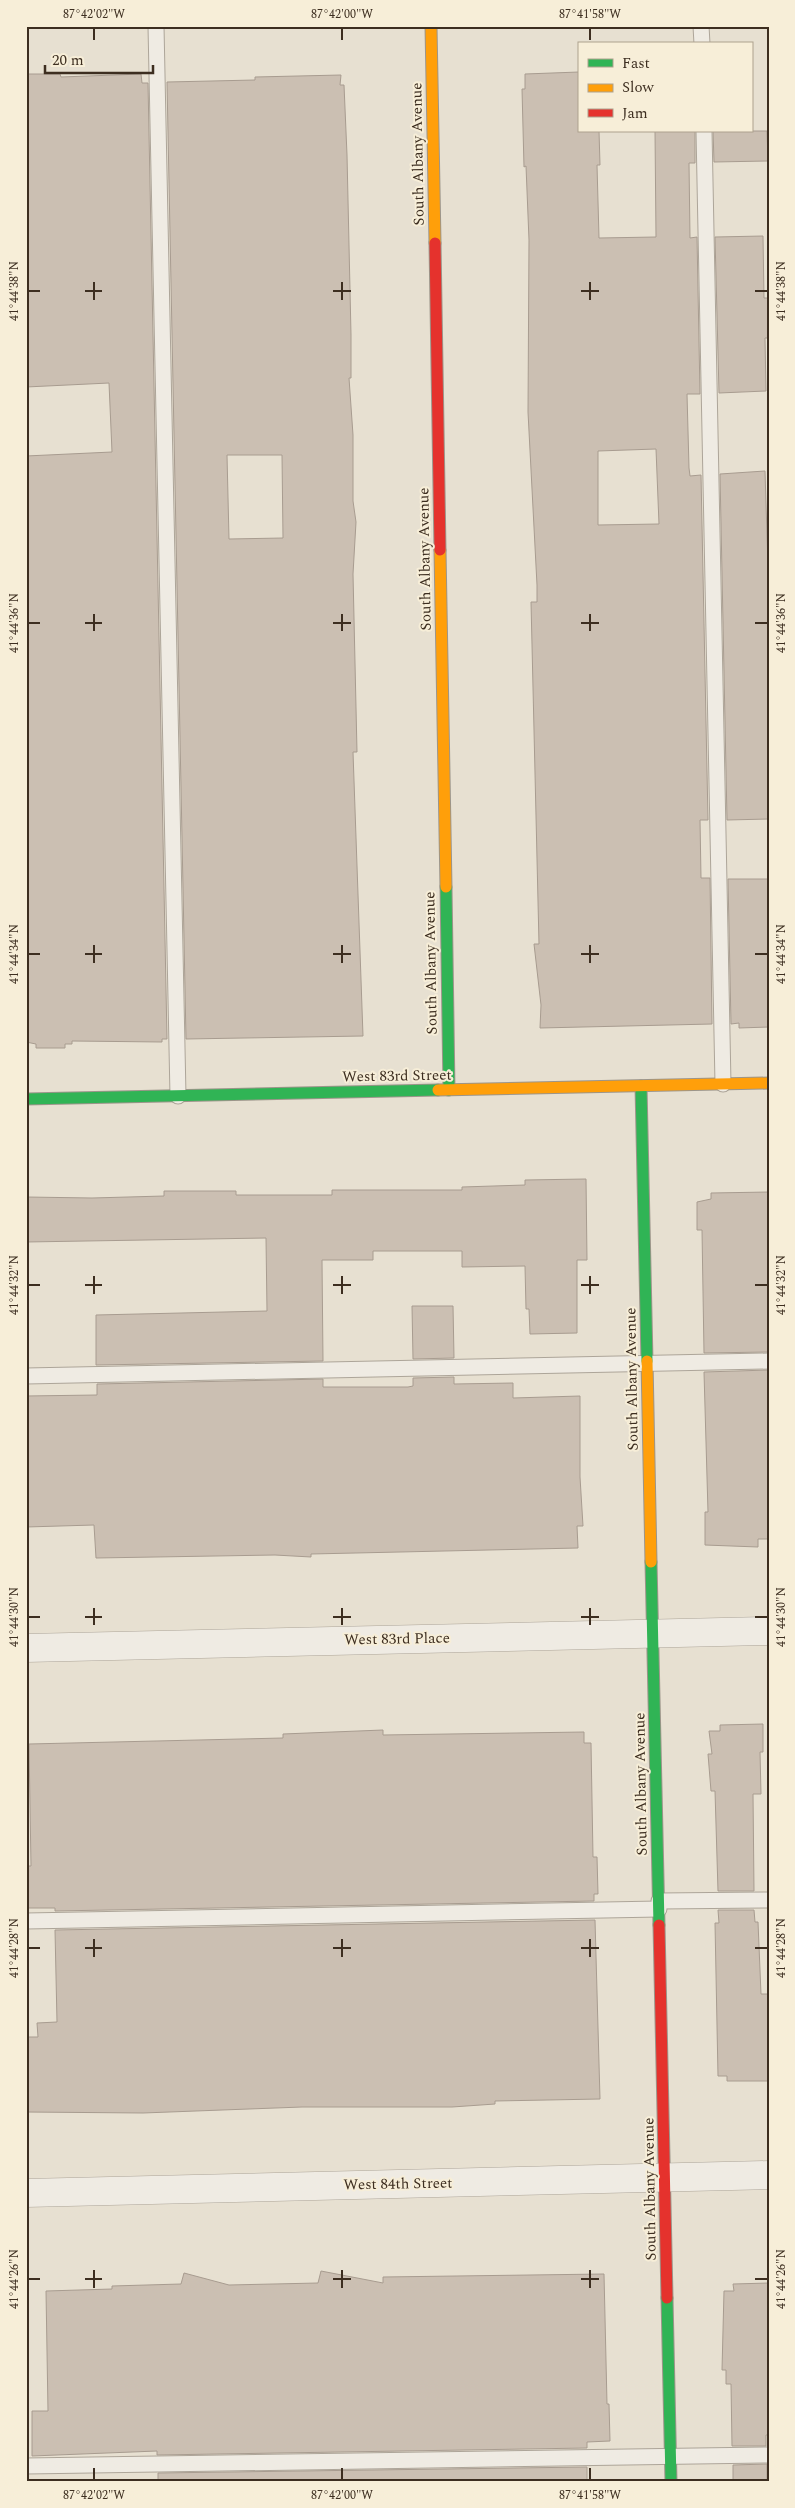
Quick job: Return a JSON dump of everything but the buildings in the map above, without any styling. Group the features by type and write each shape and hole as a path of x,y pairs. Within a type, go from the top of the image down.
{"street":[{"name":"South Albany Avenue","path":"431,26 449,1090"},
{"name":"West 83rd Street","path":"26,1099 769,1083"},
{"name":"South Albany Avenue","path":"641,1086 671,2482"},
{"name":"West 83rd Place","path":"26,1648 769,1631"},
{"name":"West 84th Street","path":"26,2193 769,2175"}],"lane":[{"path":"156,26 178,1096"},
{"path":"702,26 702,42"},
{"path":"704,132 723,1084"},
{"path":"26,1376 769,1361"},
{"path":"26,1921 659,1905 769,1900"},
{"path":"26,2466 769,2455"}],"traffic: fast":[{"path":"446,887 449,1090"},
{"path":"641,1086 647,1361"},
{"path":"26,1099 438,1090"},
{"path":"651,1562 659,1925"},
{"path":"667,2298 671,2482"}],"traffic: slow":[{"path":"431,26 435,243"},
{"path":"440,550 446,887"},
{"path":"438,1090 769,1083"},
{"path":"647,1361 651,1562"}],"traffic: jam":[{"path":"435,243 440,550"},
{"path":"659,1925 667,2298"}]}
